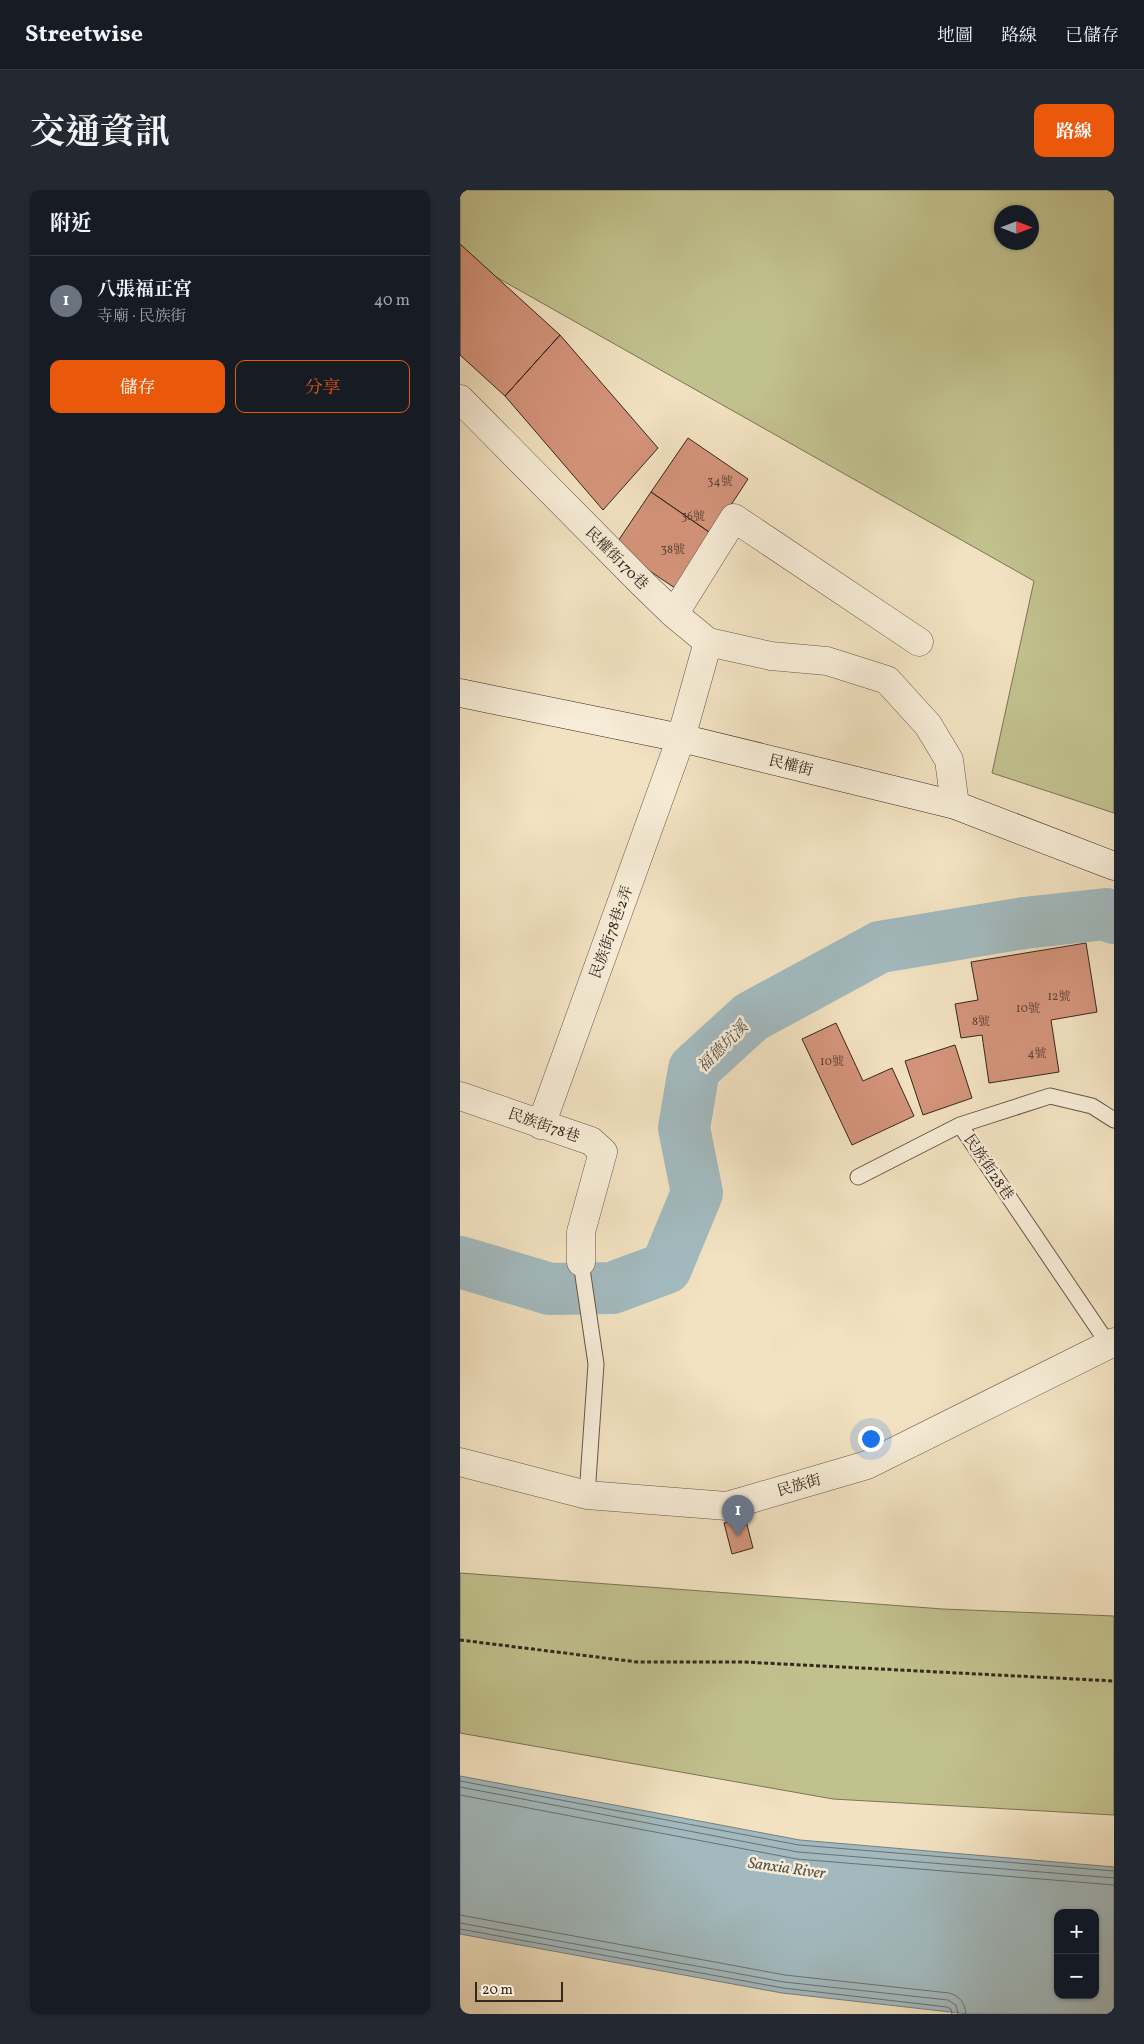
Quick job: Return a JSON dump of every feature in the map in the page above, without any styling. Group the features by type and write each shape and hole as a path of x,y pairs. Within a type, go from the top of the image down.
{"street":[{"name":"民權街170巷","path":"460,399 674,614 708,642"},
{"path":"674,614 734,518 919,642"},
{"path":"681,738 708,642 771,656 827,661 887,680 928,725 949,760 955,805"},
{"name":"民權街","path":"460,693 681,738 955,805 1114,866"},
{"name":"民族街78巷2弄","path":"541,1125 681,738"},
{"name":"民族街78巷","path":"460,1096 590,1141 603,1152 581,1232 581,1262"},
{"name":"民族街","path":"460,1462 587,1494 727,1506 867,1465 1112,1344"}],"lane":[{"name":"民族街28巷","path":"1112,1344 960,1125 1050,1096 1092,1106 1114,1120"},
{"path":"858,1177 960,1125"},
{"path":"581,1262 596,1364 587,1494"}],"path":[{"path":"460,1640 637,1662 744,1662 1114,1681"}],"green space":[{"path":"460,190 1114,190 1114,813 992,773 1034,581 496,277 460,244"},
{"path":"460,1573 943,1609 1114,1616 1114,1815 833,1799 460,1733"}],"water":[{"name":"Sanxia River","path":"460,1776 800,1840 1114,1867 1114,2014 968,2014 782,1993 460,1934"}],"building":[{"path":"460,244 560,335 505,396 460,355"},
{"path":"560,335 658,448 603,510 505,396"},
{"path":"688,438 748,479 712,534 651,492"},
{"path":"651,492 712,534 675,588 614,547"},
{"path":"1086,943 1097,1012 1051,1020 1059,1072 989,1083 982,1035 961,1038 955,1004 978,1000 971,962"},
{"path":"836,1023 863,1081 892,1068 914,1116 852,1145 802,1039"},
{"path":"955,1045 972,1098 923,1115 905,1061"},
{"path":"745,1517 753,1548 732,1554 724,1523"}],"waterway":[{"name":"福德坑溪","path":"460,1262 550,1289 612,1288 666,1268 697,1193 684,1128 694,1069 751,1017 880,947 1024,923 1106,914 1114,918"}],"place":[{"name":"八張福正宮","path":"738,1536"}]}
